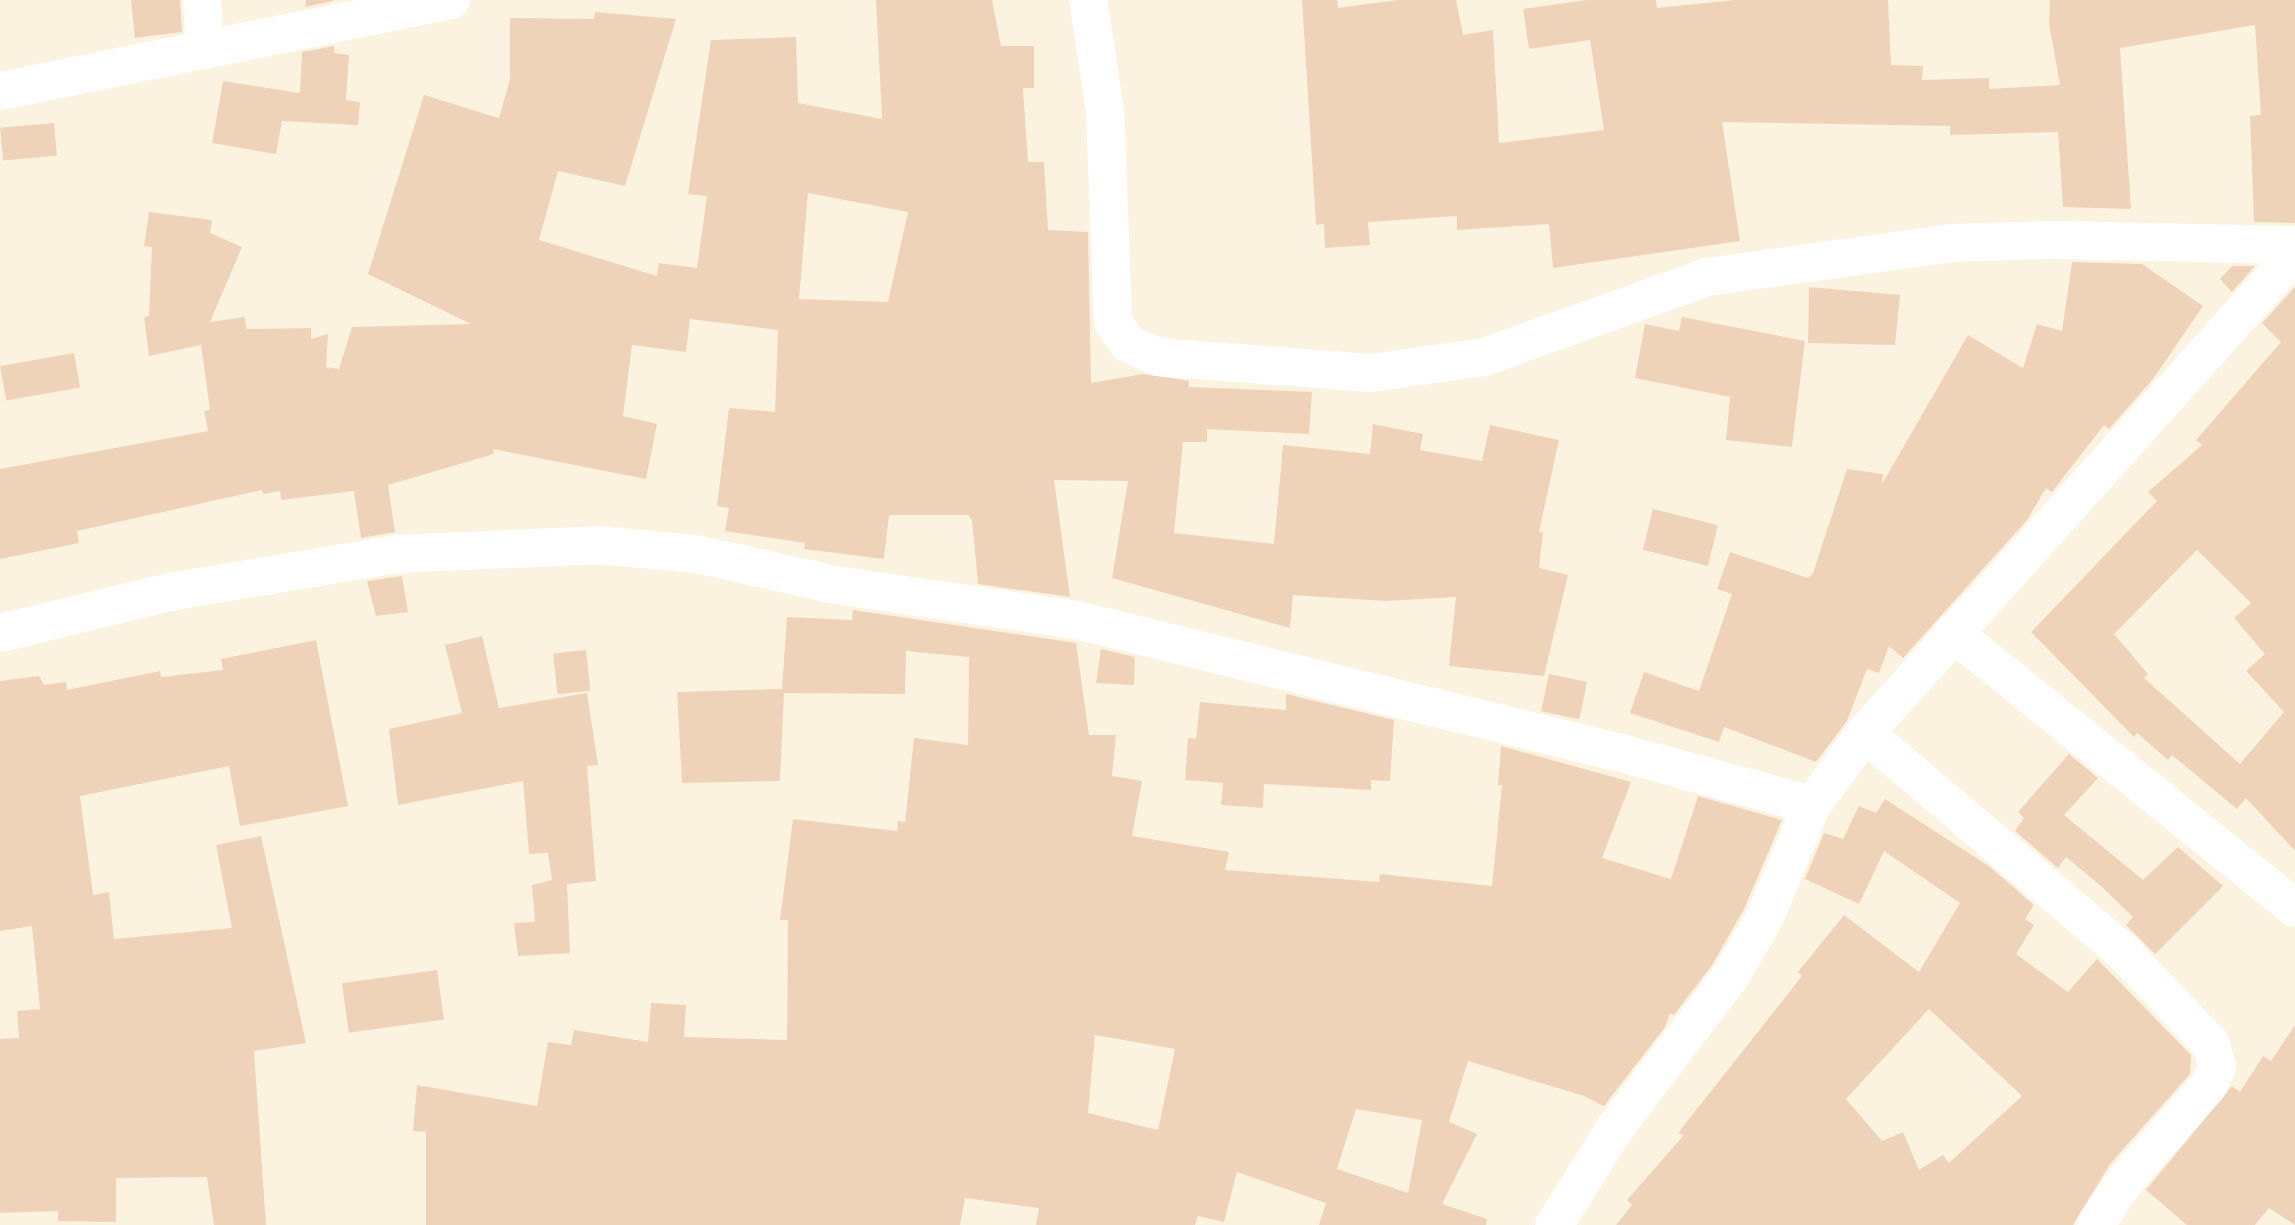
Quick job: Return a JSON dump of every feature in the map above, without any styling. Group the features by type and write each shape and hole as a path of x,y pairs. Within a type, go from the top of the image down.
{"street":[{"path":"202,0 205,50"},
{"path":"0,92 451,0"},
{"path":"1088,0 1105,110 1113,322 1127,343 1158,357 1371,373 1484,357 1721,275 1951,243 2054,240 2295,245"},
{"path":"1554,1225 1616,1127 1730,977 1764,919 1812,805 1865,733 2295,254"},
{"path":"0,633 170,592 396,554 598,545 696,554 836,584 1076,620 1612,751 1812,805"},
{"path":"1953,632 2295,908"},
{"path":"1865,733 2122,951 2211,1044 2217,1067 2208,1086 2128,1177 2095,1225"}],"building":[{"path":"131,0 180,0 182,32 135,38"},
{"path":"306,0 333,0 333,1 305,7"},
{"path":"876,0 992,0 1001,46 1034,46 1034,88 1023,88 1028,162 1044,162 1048,230 1088,232 1091,383 1143,374 1189,381 1189,387 1312,392 1309,434 1207,429 1207,442 1183,442 1174,533 1274,544 1283,445 1370,454 1373,424 1423,434 1420,450 1482,461 1490,425 1559,440 1539,532 1543,532 1539,568 1568,575 1544,676 1449,666 1456,597 1386,601 1293,595 1290,628 1112,578 1128,481 1054,480 1070,597 978,584 972,520 968,515 889,515 884,559 804,549 805,543 725,531 729,508 717,506 729,408 775,412 778,330 690,319 686,352 632,345 623,416 657,424 646,479 493,449 494,454 388,485 395,532 361,538 354,491 281,500 280,491 263,494 262,490 77,531 79,543 0,559 0,469 208,431 204,411 210,410 201,345 149,356 144,317 149,316 152,247 144,246 149,212 212,220 210,233 242,247 210,322 245,317 246,329 311,328 311,339 328,334 326,367 339,369 352,327 471,324 368,274 424,95 499,118 510,79 510,18 594,19 595,12 676,19 625,186 558,171 539,240 657,276 659,263 697,268 707,196 688,194 711,40 796,37 798,103 882,119","holes":["808,193 908,212 888,302 799,299"]},
{"path":"1302,0 1337,0 1338,8 1398,0 1456,0 1463,35 1493,30 1499,143 1604,130 1590,40 1529,49 1523,9 1587,0 1656,0 1657,8 1735,0 1888,0 1891,65 1923,66 1922,80 1989,78 1989,89 2060,85 2049,23 2050,0 2295,0 2295,223 2254,222 2250,116 2261,115 2255,25 2120,48 2131,209 2063,207 2058,132 1950,135 1950,126 1722,122 1740,241 1553,268 1549,224 1457,230 1457,216 1368,222 1370,245 1325,248 1324,224 1316,225"},
{"path":"334,46 334,53 349,55 346,100 360,102 358,125 282,121 276,154 212,143 223,81 300,93 302,52"},
{"path":"54,123 57,156 3,161 0,128"},
{"path":"2072,262 2142,264 2203,306 2153,379 2109,429 2104,425 2052,492 2046,488 2027,520 1903,658 1889,646 1879,673 1867,669 1847,721 1816,762 1724,727 1719,742 1630,713 1644,672 1699,691 1732,594 1717,589 1730,552 1808,578 1813,573 1847,469 1883,474 1882,484 1968,335 2023,368 2037,324 2062,331"},
{"path":"2232,266 2255,266 2232,292 2220,279"},
{"path":"1809,287 1900,295 1895,345 1808,343"},
{"path":"2295,287 2295,851 2246,798 2237,809 2172,755 2168,760 2137,733 2134,737 2031,632 2157,501 2148,492 2202,445 2196,440 2281,342 2262,323","holes":["2197,550 2251,603 2234,618 2265,654 2246,671 2284,712 2240,764 2144,678 2148,674 2114,634"]},
{"path":"1682,317 1805,341 1792,447 1726,440 1730,397 1635,378 1645,324 1679,331"},
{"path":"74,353 80,387 6,400 0,366"},
{"path":"1653,509 1718,525 1708,566 1643,550"},
{"path":"402,576 408,612 376,616 367,581"},
{"path":"853,610 1076,643 1089,735 1116,735 1112,776 1142,781 1132,836 1229,852 1225,870 1379,882 1380,874 1492,886 1502,785 1498,785 1501,746 1631,782 1602,858 1671,879 1698,796 1782,820 1744,909 1712,965 1674,1015 1670,1013 1665,1027 1604,1106 1584,1096 1468,1061 1449,1122 1477,1134 1442,1204 1487,1219 1486,1225 1319,1225 1326,1203 1237,1172 1224,1222 1198,1216 1195,1225 1036,1225 1039,1208 965,1198 960,1225 426,1225 426,1132 413,1131 417,1085 537,1106 548,1042 571,1045 574,1030 648,1042 651,1003 686,1005 684,1037 787,1040 788,920 780,920 793,819 897,831 898,821 905,822 914,738 968,745 969,657 906,651 905,694 784,693 780,781 682,783 677,692 782,689 787,617 852,620","holes":["1095,1035 1175,1049 1158,1130 1088,1113","1356,1109 1422,1120 1408,1193 1337,1169"]},
{"path":"482,636 499,708 587,693 598,765 587,766 596,881 567,884 570,953 518,956 514,923 535,922 532,885 552,880 548,853 529,854 523,781 398,805 389,729 462,713 445,645"},
{"path":"316,640 348,806 240,826 229,766 80,796 93,895 109,892 114,939 232,928 216,845 261,836 306,1043 254,1051 266,1225 214,1225 207,1177 116,1178 116,1222 58,1221 58,1211 0,1213 0,1039 19,1038 17,1011 40,1009 32,926 0,931 0,681 39,676 44,685 66,682 67,690 160,671 161,677 223,670 221,659"},
{"path":"1101,649 1135,657 1134,685 1096,683"},
{"path":"586,650 590,691 557,694 553,653"},
{"path":"1549,674 1587,682 1579,719 1541,711"},
{"path":"1286,694 1394,720 1390,781 1371,780 1371,790 1264,784 1263,808 1221,805 1223,783 1185,780 1188,738 1196,739 1200,702 1286,710"},
{"path":"2069,754 2098,778 2064,815 2143,880 2178,847 2223,886 2155,954 2126,925 2133,917 2101,886 2066,857 2058,868 2015,831 2024,818 2018,812"},
{"path":"1885,799 1990,867 2034,905 2025,919 2034,925 2016,954 2068,992 2097,959 2191,1055 2190,1074 2110,1164 2073,1225 1616,1225 1632,1205 1627,1200 1684,1135 1678,1133 1802,976 1798,972 1844,915 1919,972 1960,903 1884,851 1859,904 1805,879 1824,833 1843,839 1859,806 1876,813","holes":["1929,1009 2022,1096 1949,1163 1943,1155 1919,1170 1903,1132 1882,1141 1846,1099"]},
{"path":"437,970 444,1020 349,1033 342,983"},
{"path":"2295,1025 2295,1225 2269,1208 2255,1225 2187,1225 2146,1190 2232,1086 2240,1092 2263,1056 2271,1061"}]}
